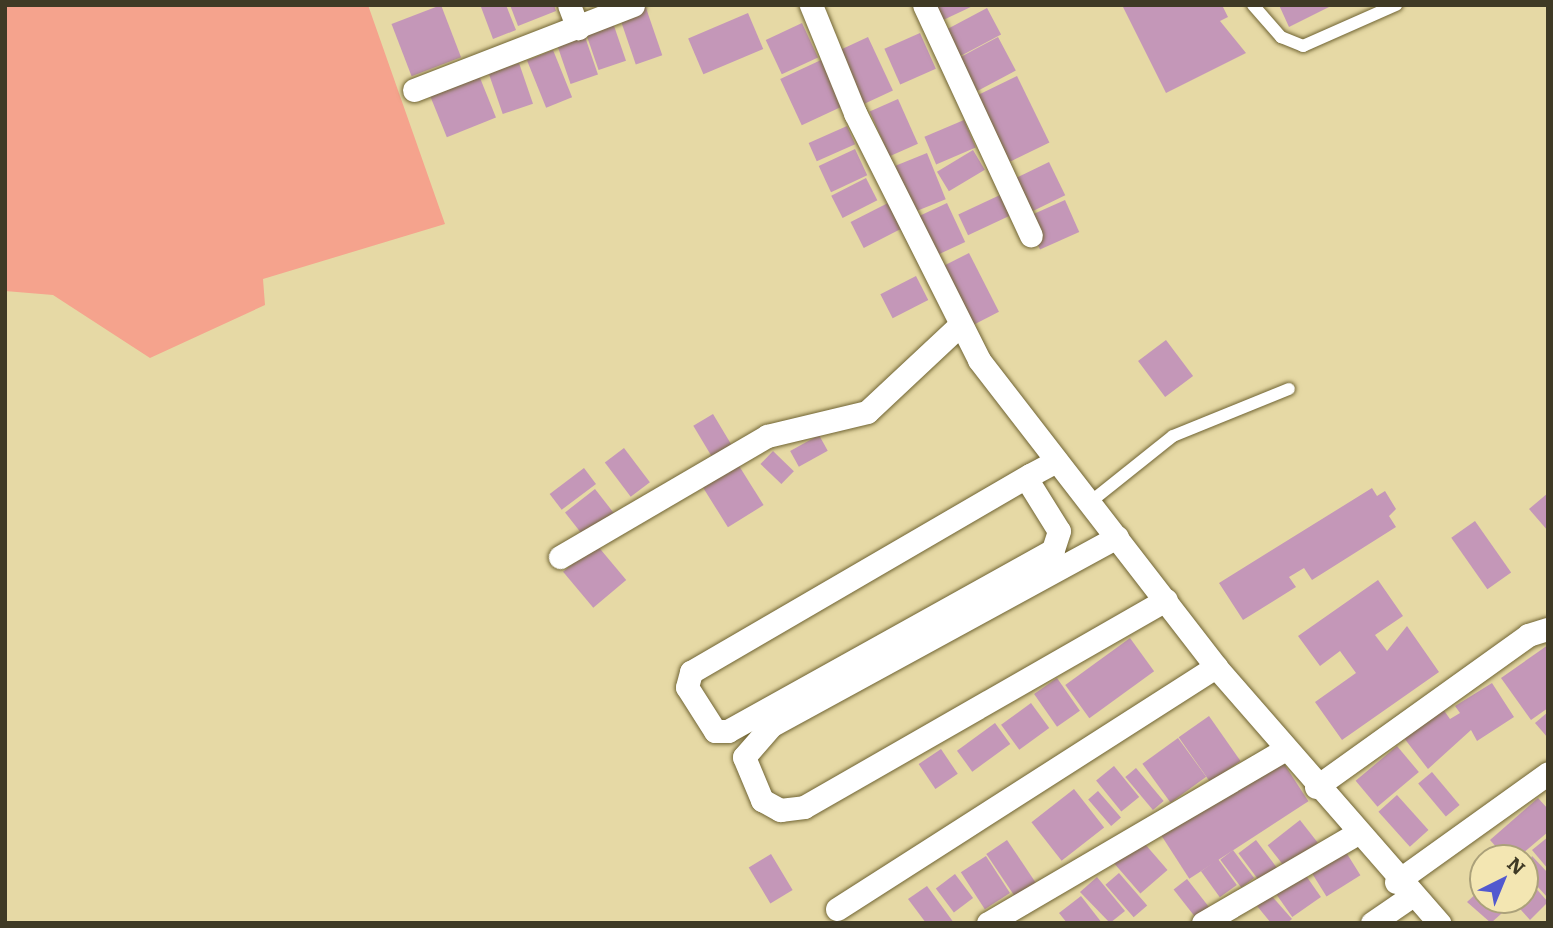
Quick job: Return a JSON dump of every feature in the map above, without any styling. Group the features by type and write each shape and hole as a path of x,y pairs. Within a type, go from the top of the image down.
{"street":[{"path":"569,5 578,27"},
{"path":"414,90 633,5"},
{"path":"811,5 855,113 959,327 1056,461 1216,667 1403,889 1438,923"},
{"path":"924,5 1031,235"},
{"path":"560,557 767,436 867,412 959,327"},
{"path":"1026,478 1059,531 1053,550 728,731 715,731 687,687 691,672 1026,478 1056,461"},
{"path":"1117,537 771,726 744,757 762,800 780,810 804,807 1166,600"},
{"path":"1316,787 1528,635 1548,629"},
{"path":"837,909 1216,667"},
{"path":"988,923 1286,749"},
{"path":"1373,923 1403,889 1548,773"},
{"path":"1203,923 1356,834"}],"lane":[{"path":"1253,5 1281,37 1303,46 1396,5"},
{"path":"1089,503 1173,436 1289,390"}],"shaded area":[{"path":"5,5 368,5 445,224 263,279 265,305 150,358 53,295 5,291"}],"building":[{"path":"441,5 461,57 412,76 392,24"},
{"path":"506,5 516,30 493,39 481,7"},
{"path":"510,5 554,5 556,11 518,26"},
{"path":"931,5 975,5 939,22"},
{"path":"1122,5 1222,5 1228,17 1220,21 1246,53 1166,93"},
{"path":"1279,5 1333,5 1289,27"},
{"path":"646,8 662,55 636,64 620,17"},
{"path":"987,8 1001,34 959,57 945,31"},
{"path":"748,13 763,49 703,74 688,38"},
{"path":"612,20 626,61 599,70 585,29"},
{"path":"802,23 818,57 782,74 766,40"},
{"path":"583,31 598,74 571,84 556,40"},
{"path":"920,33 936,69 900,84 884,49"},
{"path":"868,37 893,90 861,105 836,52"},
{"path":"998,37 1016,71 977,91 959,58"},
{"path":"553,50 572,97 546,108 527,60"},
{"path":"821,60 843,106 802,125 780,79"},
{"path":"519,63 533,104 503,114 489,73"},
{"path":"478,73 496,118 447,137 429,93"},
{"path":"1017,76 1049,143 1010,162 977,95"},
{"path":"898,99 918,144 890,156 870,112"},
{"path":"964,120 976,148 936,164 924,137"},
{"path":"847,126 855,144 817,161 809,143"},
{"path":"855,149 867,175 831,192 819,166"},
{"path":"973,150 985,170 949,191 937,172"},
{"path":"927,153 946,199 914,212 895,166"},
{"path":"1049,162 1065,195 1032,211 1016,178"},
{"path":"866,178 877,200 843,218 831,196"},
{"path":"1000,195 1010,216 968,235 958,214"},
{"path":"1065,200 1079,232 1040,249 1026,217"},
{"path":"888,203 901,229 864,248 851,222"},
{"path":"947,203 965,242 932,258 913,219"},
{"path":"969,253 999,312 962,330 932,272"},
{"path":"916,276 928,300 893,318 880,294"},
{"path":"1166,340 1193,376 1165,397 1138,361"},
{"path":"713,414 736,452 716,464 693,426"},
{"path":"819,435 828,451 799,467 790,451"},
{"path":"624,448 650,482 631,497 605,462"},
{"path":"773,451 794,471 781,484 760,464"},
{"path":"736,461 764,505 728,527 700,483"},
{"path":"584,468 596,484 562,510 550,494"},
{"path":"1372,488 1377,496 1385,491 1396,509 1389,516 1396,527 1312,580 1304,568 1289,577 1296,587 1243,620 1219,583"},
{"path":"595,489 615,515 585,538 565,512"},
{"path":"1548,493 1548,531 1529,509"},
{"path":"1475,521 1511,573 1487,589 1451,538"},
{"path":"596,544 626,580 593,608 563,572"},
{"path":"1378,580 1403,616 1375,635 1387,651 1407,626 1439,672 1342,740 1315,702 1356,673 1340,651 1320,666 1298,636"},
{"path":"1130,638 1154,671 1089,718 1065,685"},
{"path":"1548,645 1548,708 1531,720 1501,678"},
{"path":"1057,678 1080,711 1057,727 1034,694"},
{"path":"1492,683 1514,717 1477,741 1471,730 1428,769 1404,738 1443,709 1450,719 1460,713 1455,706"},
{"path":"1031,703 1049,728 1019,750 1001,725"},
{"path":"1548,712 1548,738 1535,723"},
{"path":"1209,716 1241,761 1210,782 1179,737"},
{"path":"995,723 1010,744 972,772 957,751"},
{"path":"1178,738 1206,777 1171,803 1142,764"},
{"path":"1397,746 1419,772 1377,807 1356,781"},
{"path":"941,749 958,774 935,789 919,764"},
{"path":"1279,756 1308,801 1189,879 1160,833"},
{"path":"1114,766 1139,797 1121,812 1096,780"},
{"path":"1136,768 1164,801 1153,810 1125,777"},
{"path":"1432,772 1460,805 1446,817 1418,784"},
{"path":"1074,789 1104,828 1062,861 1031,822"},
{"path":"1098,791 1121,817 1111,826 1088,800"},
{"path":"1397,795 1428,830 1410,847 1378,812"},
{"path":"1538,798 1548,809 1548,832 1534,844 1494,844 1490,840"},
{"path":"1300,820 1318,843 1286,868 1268,845"},
{"path":"1138,836 1168,870 1140,894 1111,860"},
{"path":"1548,837 1548,869 1539,858 1539,844"},
{"path":"1007,840 1037,884 1016,898 986,854"},
{"path":"1256,840 1279,871 1262,884 1238,853"},
{"path":"1344,849 1360,875 1327,896 1310,870"},
{"path":"1233,850 1254,878 1241,888 1220,860"},
{"path":"771,854 793,890 770,903 749,867"},
{"path":"986,856 1010,893 985,909 961,872"},
{"path":"1218,859 1237,885 1220,897 1201,871"},
{"path":"1539,863 1548,873 1548,898 1539,888"},
{"path":"1302,870 1321,897 1292,917 1273,890"},
{"path":"1119,873 1147,905 1134,917 1105,885"},
{"path":"955,874 973,898 954,912 936,888"},
{"path":"1097,877 1125,911 1110,923 1080,892"},
{"path":"1187,879 1209,907 1196,918 1174,889"},
{"path":"927,886 954,923 926,923 908,899"},
{"path":"1539,892 1548,902 1539,911"},
{"path":"1270,894 1292,919 1287,923 1271,923 1257,906"},
{"path":"1081,896 1102,923 1067,923 1059,913"},
{"path":"1481,914 1501,914 1491,923"},
{"path":"1525,914 1536,914 1530,920"}]}
